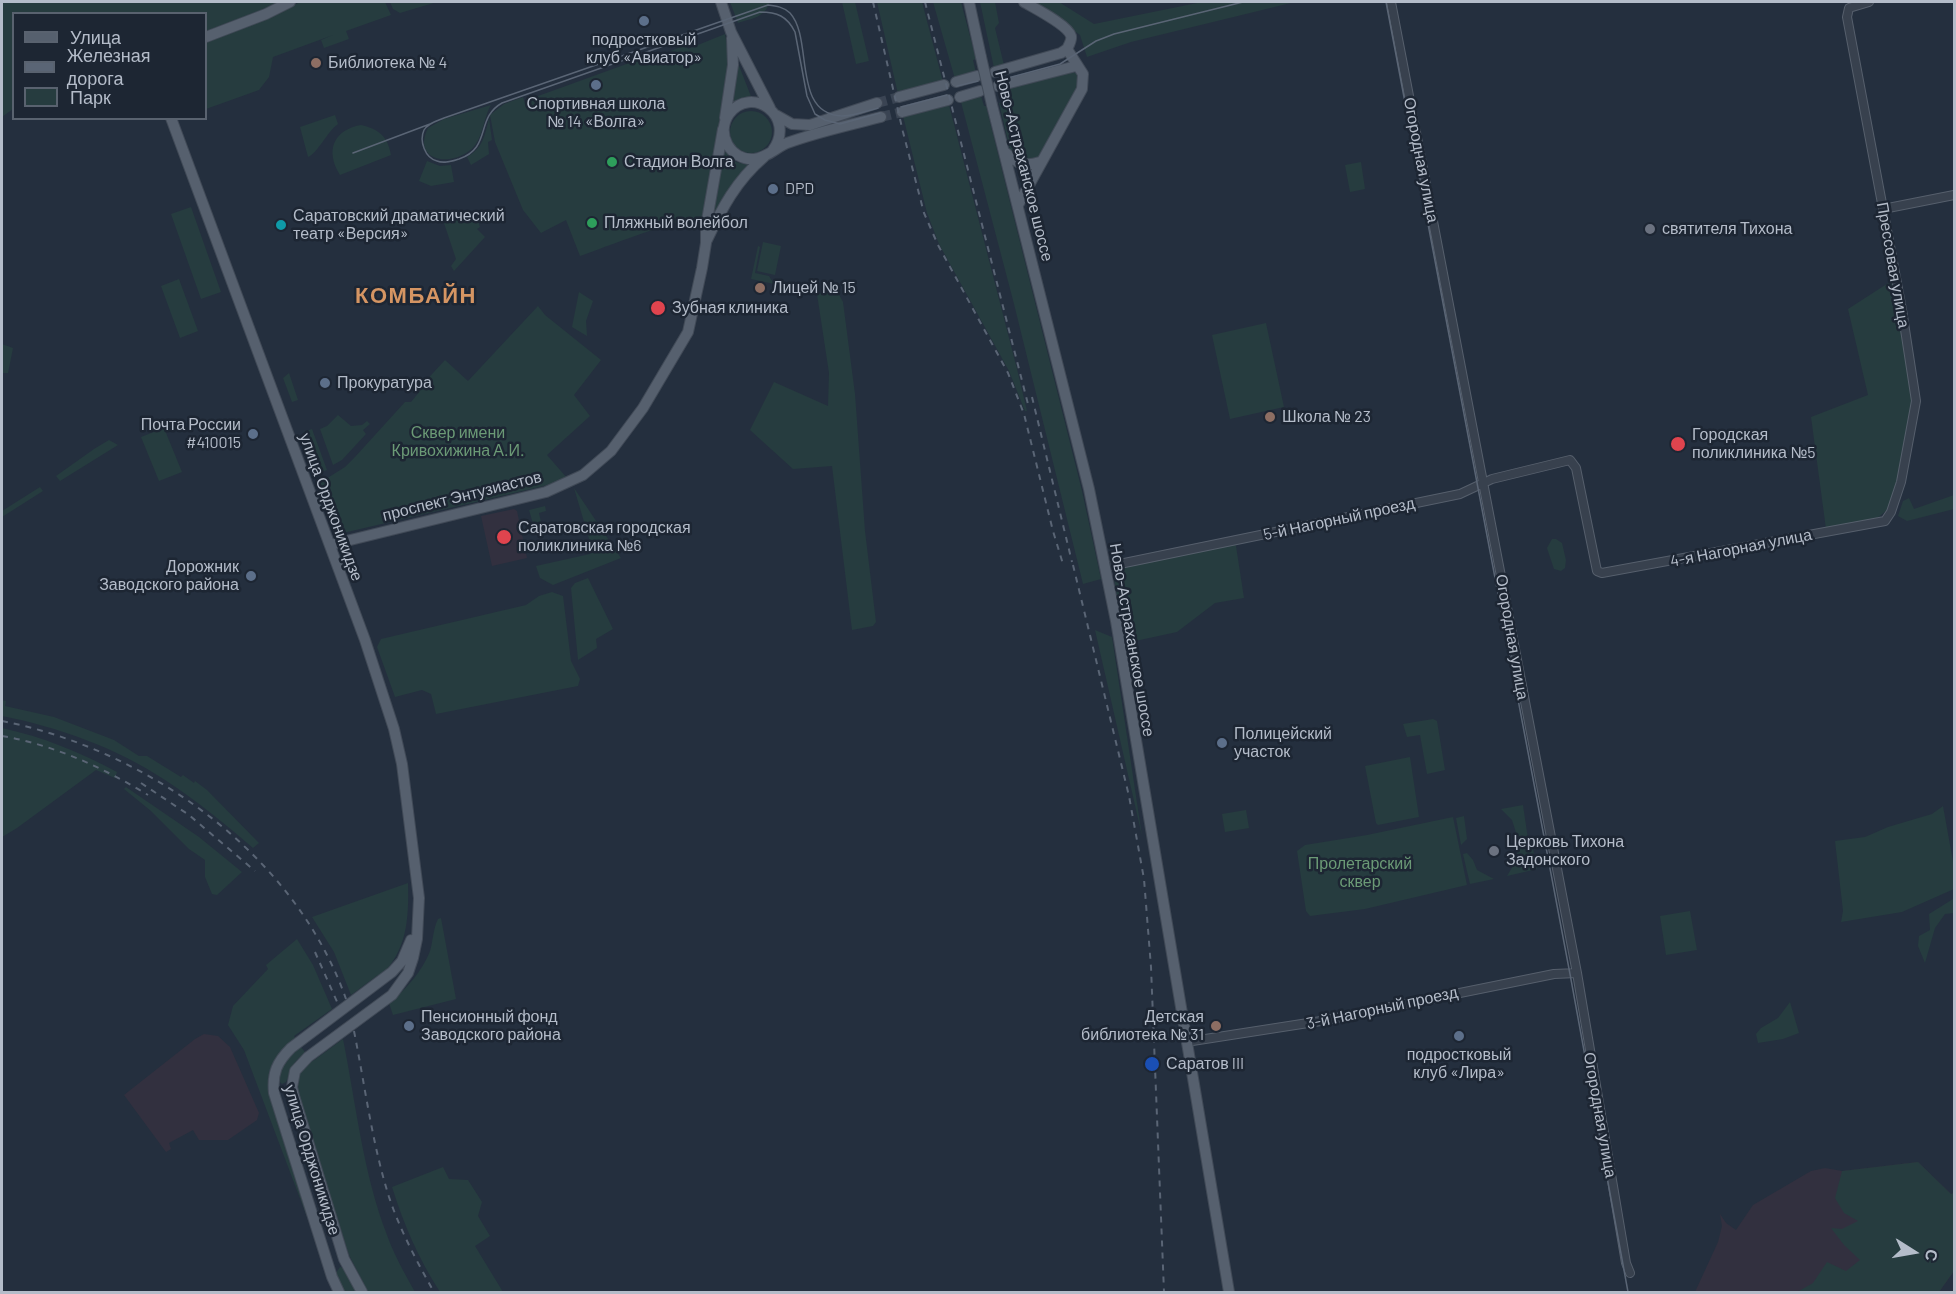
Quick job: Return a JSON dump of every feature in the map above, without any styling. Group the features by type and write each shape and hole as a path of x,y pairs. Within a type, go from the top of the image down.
{"main road":[{"path":"207,37 266,14 290,2"},
{"name":"проспект Энтузиастов","path":"706,243 735,188 769,153 779,139 780,132 773,112 731,32 721,2"},
{"path":"995,72 1053,56 1067,49 1071,43 1071,36 1066,29 1024,2"},
{"name":"Ново-Астраханское шоссе","path":"970,4 992,105 1081,458 1116,621 1229,1293"},
{"name":"проспект Энтузиастов","path":"330,545 518,500 553,489 583,475 611,451 628,430 684,341 692,321 733,65 731,32"},
{"path":"1018,205 1082,89 1083,74 1067,49"},
{"path":"998,86 1076,66"},
{"path":"956,82 977,76"},
{"path":"899,97 944,85"},
{"path":"960,97 980,91"},
{"path":"902,112 948,100"},
{"path":"877,103 810,125 785,122 758,103 742,104 729,113 724,126 726,143 735,154 752,159 814,134 881,117"},
{"name":"улица Орджоникидзе","path":"172,120 379,680 402,764 417,883 418,917 413,958 400,985 392,995 308,1057 300,1065 293,1079 294,1096 307,1144 344,1259 362,1293"},
{"path":"1005,152 1020,164 1040,162"},
{"name":"улица Орджоникидзе","path":"339,1293 274,1093 275,1068 291,1048 392,972 402,961 408,949 418,917"},
{"path":"328,1262 344,1259"}],"street":[{"name":"Огородная улица","path":"1391,2 1576,973 1626,1263 1630,1273"},
{"name":"Прессовая улица","path":"1869,2 1849,8 1847,17 1916,401 1901,482 1891,512 1885,521"},
{"path":"1883,209 1954,195"},
{"name":"5-й Нагорный проезд","path":"1105,567 1460,494 1483,483 1570,460 1576,468 1597,570"},
{"name":"4-я Нагорная улица","path":"1597,570 1609,573 1885,521"},
{"name":"3-й Нагорный проезд","path":"1186,1042 1301,1025 1554,974 1576,973"}],"shaded area":[{"name":"Саратовская городская поликлиника №6","path":"514,509 517,511 527,558 492,566 481,516"},
{"path":"204,1034 218,1036 230,1047 259,1113 257,1120 228,1140 199,1140 193,1130 169,1143 171,1149 166,1152 124,1095"},
{"path":"1918,1162 1951,1194 1954,1193 1954,1271 1939,1292 1695,1292 1718,1242 1722,1226 1720,1214 1726,1223 1736,1230 1753,1205 1811,1171 1825,1168 1842,1171"}],"green space":[{"path":"2,2 282,2 207,31 207,12 12,12 12,110 2,117"},
{"path":"300,2 385,2 391,15 346,31 349,39 324,48 321,40 333,35 273,57 269,77 259,90 207,109 207,43 267,19"},
{"path":"390,2 437,2 400,13 393,9"},
{"path":"730,2 770,2 761,14 738,23"},
{"path":"842,2 855,2 869,61 856,64"},
{"path":"877,2 922,2 943,82 898,94"},
{"path":"933,2 961,2 976,59 973,60 976,73 955,79"},
{"path":"980,2 995,2 999,23 995,28 1004,65 994,68"},
{"path":"1033,2 1059,2 1094,24 1202,2 1295,2 1131,42 1087,57 1080,35"},
{"name":"Стадион Волга","path":"725,34 728,50 728,78 703,219 660,227 580,256 566,220 541,233 523,210 495,142 490,115 504,104 523,97 526,107 529,106 527,100 657,53 658,56 686,45 688,49"},
{"path":"738,63 752,99 731,106"},
{"path":"1072,71 1077,74 1079,89 1038,160 1033,163 1011,154 999,103 1002,102 999,89"},
{"path":"981,96 986,106 1082,491 1101,579 1083,584 1014,304 961,102"},
{"path":"491,105 480,136 469,151 451,159 435,158 428,154 424,139 428,128 444,119"},
{"path":"949,105 1027,411 1025,411 1009,371 939,244 927,213 903,116"},
{"path":"751,111 766,117 772,132 766,147 751,153 736,147 730,132 736,117"},
{"path":"335,115 338,124 315,152 308,157 300,127"},
{"path":"489,118 492,140 488,142 489,154 471,165 467,157 480,145"},
{"path":"361,125 382,135 388,143 391,155 340,175 333,158 334,143 344,132"},
{"path":"723,150 736,162 749,165 710,225"},
{"path":"427,161 440,166 451,165 454,182 431,186 419,181"},
{"path":"1361,162 1365,189 1350,192 1345,165"},
{"path":"191,207 221,292 201,299 171,214"},
{"path":"475,213 480,227 477,229 485,237 454,271 451,266 456,259 444,223"},
{"path":"763,242 781,246 775,275 757,271"},
{"path":"758,246 760,247 755,273 769,276 774,284 751,279"},
{"path":"179,279 198,331 180,338 161,286"},
{"path":"1893,280 1913,399 1898,483 1887,510 1875,520 1826,529 1811,417 1868,395 1848,309"},
{"path":"834,291 838,293 843,302 855,394 865,531 876,622 873,626 852,630 832,466 793,469 750,430 774,382 828,406 829,373 817,294"},
{"path":"579,292 593,301 586,321 587,336 572,327"},
{"name":"Сквер имени Кривохижина А.И.","path":"538,306 545,315 601,360 574,395 590,416 547,455 567,478 544,486 343,533 334,530 318,489 321,482 345,467 405,402 411,402 420,391 421,386 445,360 468,381"},
{"path":"1266,323 1284,407 1230,419 1212,335"},
{"path":"2,344 13,348 8,373 2,373"},
{"path":"289,373 298,400 292,402 283,378"},
{"path":"338,415 351,426 362,425 367,421 370,424 363,430 366,434 342,460 333,465 320,429 327,426"},
{"path":"164,428 182,472 159,481 141,437"},
{"path":"312,429 327,470 318,473 303,432"},
{"path":"109,440 118,445 60,481 56,476 94,449"},
{"path":"40,487 43,491 2,517 2,511"},
{"path":"574,488 621,558 553,585 540,578 536,566 590,554 592,549"},
{"path":"1954,495 1954,509 1907,521 1898,516 1903,501 1909,498 1914,509"},
{"path":"545,506 546,511 539,513 541,522 533,524 529,510"},
{"path":"1552,539 1562,543 1566,560 1565,568 1561,571 1554,569 1547,548"},
{"path":"1235,544 1244,598 1215,603 1177,632 1126,643 1114,579 1118,568"},
{"path":"588,578 613,629 596,639 597,648 578,660 571,588 575,583"},
{"path":"552,592 563,596 571,661 580,679 578,686 436,714 431,694 422,690 395,697 377,647 381,639 526,605 539,596"},
{"path":"1095,630 1112,637 1142,836"},
{"path":"2,700 6,701 5,706 54,717 114,740 139,756 147,756 181,777 183,775 194,783 195,781 207,790 259,843 253,848 188,796 127,758 66,733 2,716"},
{"path":"1433,719 1437,721 1445,770 1427,774 1420,735 1407,737 1403,724"},
{"path":"2,728 47,741 89,758 117,772 115,778 96,770 2,837"},
{"path":"1410,757 1419,817 1378,825 1365,766"},
{"path":"126,787 199,837 242,872 217,895 212,894 205,877 205,860 189,849 151,811 124,789"},
{"path":"1523,805 1528,839 1521,840 1518,839 1512,820 1501,809"},
{"path":"1943,806 1954,867 1954,889 1902,912 1841,922 1843,911 1835,841 1865,837 1888,827 1932,814"},
{"path":"1246,810 1249,828 1225,832 1222,814"},
{"path":"1464,816 1467,839 1461,845 1456,818"},
{"name":"Пролетарский сквер","path":"1453,817 1467,885 1365,909 1310,916 1306,911 1297,851 1305,845"},
{"path":"1526,845 1533,849 1537,869 1507,876 1519,847"},
{"path":"1467,853 1477,870 1494,879 1470,884 1463,854"},
{"path":"408,883 407,922 396,956 380,977 378,975 351,995 334,952 312,917"},
{"path":"1953,899 1954,913 1945,914 1935,928 1925,963 1918,946 1919,936 1930,930 1929,914"},
{"path":"1690,911 1697,950 1666,955 1660,916"},
{"path":"441,918 456,999 393,1015 389,1003 407,986 423,965 430,951 436,923"},
{"path":"297,939 313,965 332,1009 294,1036 295,1038 273,1063 268,1085 269,1095 310,1225 244,1050 228,1025 233,1006 268,969 266,965"},
{"path":"1790,1002 1799,1033 1783,1039 1758,1043 1756,1034 1761,1028 1778,1018"},
{"path":"343,1039 372,1187 390,1242 415,1292 368,1292 349,1255 295,1087 298,1073 311,1060 313,1061"},
{"path":"300,1046 305,1052 295,1062 286,1082 282,1084 277,1079 283,1062"},
{"path":"1918,1162 1951,1194 1954,1193 1954,1271 1939,1292 1797,1292 1813,1283 1827,1262 1846,1271 1860,1260 1831,1228 1842,1229 1858,1221 1844,1213 1835,1198 1842,1171"},
{"path":"443,1167 449,1179 468,1180 482,1202 478,1216 490,1236 475,1246 503,1292 440,1292 418,1254 392,1187"},
{"path":"340,1267 344,1268 358,1292 343,1292 336,1273"}],"tunnel":[{"path":"877,103 899,97"},
{"path":"881,117 902,112"}],"tram line":[{"path":"997,81 1060,64 1096,41 1114,34 1243,2"},
{"path":"1386,2 1628,1292"},
{"path":"878,108 842,116 826,112 816,103 809,89 797,25 788,11 768,5 433,122 424,130 422,139 426,153 433,159 440,162 459,159 476,148 489,117 502,103 760,12 781,16 789,22 795,32 807,96 815,114 825,120 840,124 880,113"},
{"path":"957,86 978,81"},
{"path":"901,107 947,95"},
{"path":"353,153 430,124"}],"railway":[{"path":"873,2 924,213 938,245 1008,373 1024,414 1063,564"},
{"path":"925,2 1029,408"},
{"path":"1032,397 1072,562"},
{"path":"1073,565 1129,796 1144,879 1151,967 1164,1292"},
{"path":"2,721 57,735 110,756 162,783 210,816 253,855 291,898 323,947 346,999"},
{"path":"2,736 40,745 77,758 148,795"},
{"path":"141,783 189,815 255,871"},
{"path":"315,952 338,1004"},
{"path":"354,1031 373,1135 389,1197 409,1246 434,1292"}],"place":[{"name":"подростковый клуб «Авиатор»","path":"644,21"},
{"name":"Библиотека № 4","path":"316,63"},
{"name":"Спортивная школа № 14 «Волга»","path":"596,85"},
{"name":"Стадион Волга","path":"612,162"},
{"name":"DPD","path":"773,189"},
{"name":"Пляжный волейбол","path":"592,223"},
{"name":"Саратовский драматический театр «Версия»","path":"281,225"},
{"name":"святителя Тихона","path":"1650,229"},
{"name":"Лицей № 15","path":"760,288"},
{"name":"Зубная клиника","path":"658,308"},
{"name":"Прокуратура","path":"325,383"},
{"name":"Школа № 23","path":"1270,417"},
{"name":"Почта России #410015","path":"253,434"},
{"name":"Городская поликлиника №5","path":"1678,444"},
{"name":"Саратовская городская поликлиника №6","path":"504,537"},
{"name":"Дорожник Заводского района","path":"251,576"},
{"name":"Полицейский участок","path":"1222,743"},
{"name":"Церковь Тихона Задонского","path":"1494,851"},
{"name":"Пенсионный фонд Заводского района","path":"409,1026"},
{"name":"Детская библиотека № 31","path":"1216,1026"},
{"name":"подростковый клуб «Лира»","path":"1459,1036"},
{"name":"Саратов III","path":"1152,1064"}],"district":[{"name":"КОМБАЙН","path":"416,296"}]}
